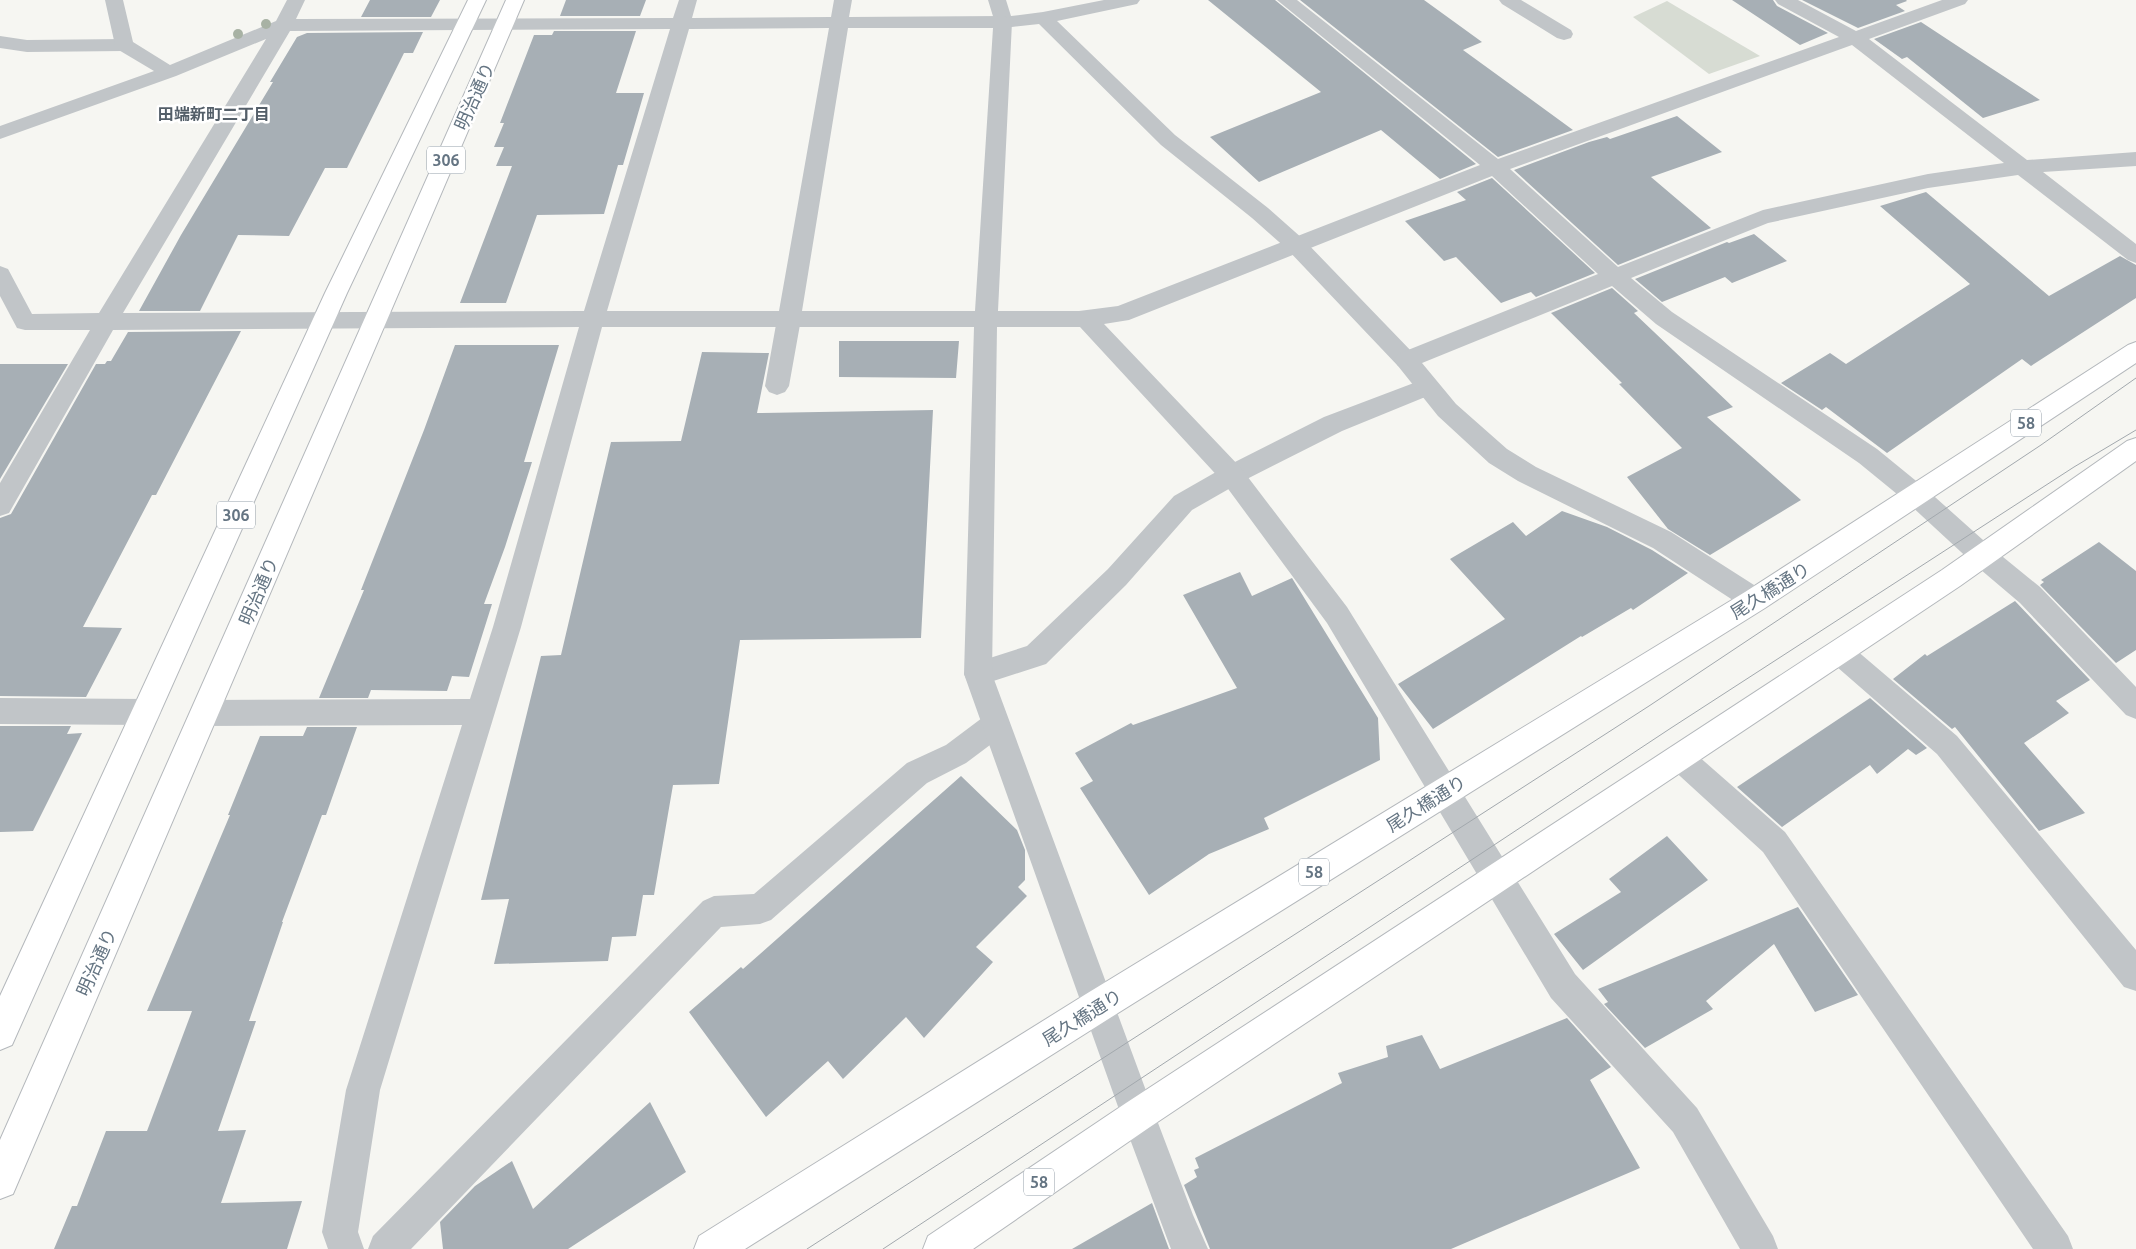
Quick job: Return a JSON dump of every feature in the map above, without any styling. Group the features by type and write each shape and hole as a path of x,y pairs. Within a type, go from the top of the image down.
{"main road":[{"name":"明治通り","path":"0,1181 515,0"},
{"name":"306","path":"0,1033 324,319 472,11"},
{"name":"尾久橋通り","path":"712,1249 1098,1006 1755,600 1917,496 2136,351"},
{"name":"58","path":"941,1249 1138,1115 1983,556 2136,448"}],"street":[{"path":"114,0 124,45"},
{"path":"0,506 107,320 284,24 296,0"},
{"path":"777,386 843,0"},
{"path":"0,132 168,72 284,24 472,11 506,23 685,11 839,22 1000,11 1043,18 1131,0"},
{"path":"1286,0 1495,167 1614,276 1664,318 1871,458 1917,496 1983,556 2030,595 2136,706"},
{"path":"1508,0 1564,34"},
{"path":"1784,0 1854,37 2025,167 2136,255"},
{"path":"0,274 26,322 324,319 1085,318 1121,314 1495,167 1959,0"},
{"path":"346,1249 340,1232 363,1090 507,627 593,319 685,11"},
{"path":"1000,11 986,318 978,674 1138,1115 1178,1223 1190,1249"},
{"path":"1043,18 1168,140 1296,244 1406,360 1447,410 1498,456 1527,474 1662,540 1755,600"},
{"path":"0,42 26,46 124,45 168,72"},
{"path":"1406,360 1763,217 1928,181 2025,167 2136,159"},
{"path":"1085,318 1232,475 1337,615 1444,792 1498,876 1563,986 1685,1120 1760,1249"},
{"path":"978,674 1036,655 1117,577 1183,503 1232,475 1333,424 1427,387"},
{"path":"1839,652 1946,746 2136,976"},
{"path":"0,711 147,712"},
{"path":"204,713 481,712"},
{"path":"386,1249 714,912 760,910 917,773 956,754 996,724"},
{"path":"1679,757 1774,842 2054,1249"}],"shaded area":[{"path":"1667,1 1760,56 1709,74 1633,17"}],"building":[{"path":"370,0 440,0 431,17 361,17"},
{"path":"566,0 646,0 640,16 560,16"},
{"path":"1208,0 1275,0 1476,164 1440,179 1381,130 1259,182 1210,137 1321,92"},
{"path":"1300,0 1424,0 1482,42 1463,50 1573,130 1498,157"},
{"path":"1732,0 1773,0 1777,6 1828,33 1800,45"},
{"path":"1802,0 1907,1 1896,5 1905,11 1858,28"},
{"path":"1921,22 2040,100 1983,118 1907,57 1902,59 1874,39"},
{"path":"554,31 636,31 616,93 644,93 623,165 618,165 604,214 537,215 506,303 460,303 512,166 496,166 504,147 494,147 504,123 500,123 534,35 552,35"},
{"path":"423,32 413,53 404,53 347,168 325,168 289,236 238,235 200,311 139,311 181,235 273,82 270,82 297,37 307,33"},
{"path":"1677,116 1722,152 1651,177 1711,228 1618,265 1514,170 1589,142 1607,137 1610,139"},
{"path":"1492,178 1595,273 1536,297 1531,292 1501,303 1456,257 1444,261 1405,221 1466,200 1457,192"},
{"path":"1926,192 2049,296 2120,256 2136,265 2136,298 2031,366 2022,359 1887,453 1826,407 1822,410 1781,383 1830,353 1846,364 1970,284 1880,206"},
{"path":"1754,234 1787,261 1732,283 1725,277 1662,302 1635,279 1727,242 1729,243"},
{"path":"1612,288 1638,311 1634,313 1733,407 1707,417 1801,500 1710,555 1668,529 1627,477 1682,448 1619,384 1622,383 1551,313"},
{"path":"241,331 156,495 152,495 83,627 122,628 86,697 0,696 0,518 11,514 96,364 105,364 107,361 111,361 128,332"},
{"path":"839,341 959,341 956,378 839,377"},
{"path":"455,345 559,345 524,462 532,462 505,547 484,604 492,604 469,677 452,676 447,691 371,690 368,698 319,698 364,590 361,590 424,430"},
{"path":"702,352 769,353 757,413 933,410 921,638 740,640 719,784 673,785 654,895 643,895 636,936 612,937 608,961 494,964 509,899 481,900 541,656 561,655 611,442 681,441"},
{"path":"0,364 68,364 0,479"},
{"path":"1562,511 1607,527 1652,550 1688,573 1633,610 1631,608 1581,636 1433,729 1398,684 1505,619 1450,559 1513,522 1526,536"},
{"path":"2099,542 2136,571 2136,650 2116,663 2040,585 2044,582 2041,580"},
{"path":"1240,572 1252,596 1292,578 1378,718 1380,760 1264,818 1269,829 1209,854 1149,895 1080,788 1093,781 1075,753 1131,723 1133,725 1237,688 1183,595"},
{"path":"2015,601 2090,680 2056,701 2069,713 2024,743 2085,813 2039,831 1955,727 1952,729 1893,679 1925,654 1927,656"},
{"path":"1870,698 1927,748 1916,755 1908,749 1877,774 1870,765 1782,827 1737,787"},
{"path":"0,726 71,726 67,734 82,733 33,831 0,832"},
{"path":"307,727 357,727 326,815 322,815 282,922 249,1021 256,1021 218,1131 246,1130 221,1203 302,1201 287,1249 54,1249 72,1206 77,1206 106,1131 147,1131 192,1011 147,1011 230,815 228,815 260,736 303,736"},
{"path":"961,776 1017,830 1025,850 1025,880 1018,887 1027,896 976,947 993,962 924,1038 906,1017 843,1079 828,1061 766,1117 689,1012 741,967 743,969"},
{"path":"1667,836 1708,880 1583,970 1554,934 1621,892 1609,879"},
{"path":"1798,907 1858,995 1815,1012 1774,944 1706,1001 1713,1009 1645,1048 1604,1004 1608,1002 1598,989"},
{"path":"1567,1018 1611,1067 1590,1080 1640,1168 1451,1249 1210,1249 1184,1185 1197,1177 1194,1170 1199,1168 1195,1158 1342,1083 1338,1073 1388,1057 1386,1046 1422,1035 1440,1069"},
{"path":"650,1102 686,1172 568,1249 443,1249 440,1222 475,1186 512,1161 533,1209"},
{"path":"1152,1203 1169,1249 1072,1249"}],"tram line":[{"path":"807,1249 1649,706 2041,445 2136,378"},
{"path":"883,1249 1671,728 2074,467 2136,430"}],"district":[{"name":"田端新町二丁目","path":"214,114"}]}
